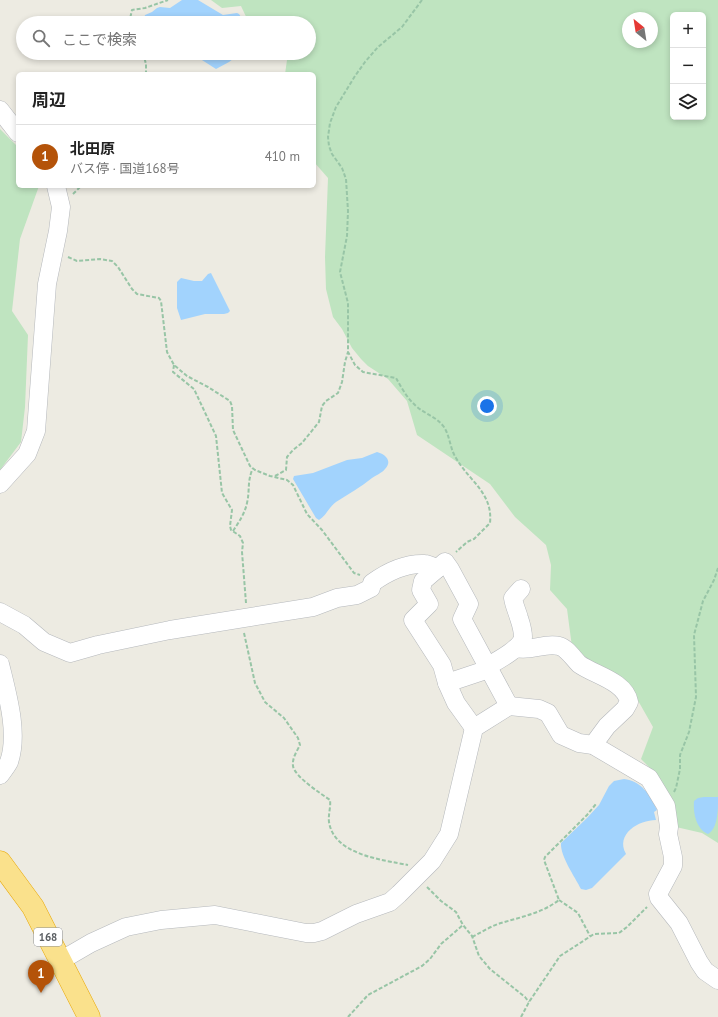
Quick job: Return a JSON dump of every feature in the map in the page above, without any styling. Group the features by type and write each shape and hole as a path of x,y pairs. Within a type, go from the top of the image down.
{"highway":[{"name":"168","path":"0,862 33,907 90,1017"}],"street":[{"path":"0,110 16,130"},
{"path":"0,484 27,454 36,431 47,284 58,231 61,207 56,188"},
{"path":"0,612 24,625 44,642 70,653 98,645 170,630 313,607 337,598 357,595 371,588 372,583 384,574 396,569 412,565 426,564 441,566 450,569 469,604 462,619 509,706"},
{"path":"441,566 423,581 421,590 429,604 413,620 442,665 447,683 456,703 474,728"},
{"path":"447,683 489,668 516,648 522,641 523,637 513,598 521,589"},
{"path":"516,648 526,649 554,645 561,646 579,664 609,679 624,692 629,702 607,726 594,745"},
{"path":"0,664 13,732 9,763 0,774"},
{"path":"60,961 126,927 161,920 215,915 306,933 314,933 337,924 356,914 390,902 432,861 449,834 474,728 509,706 539,709 548,713 561,735 579,743 594,745 649,778 666,806 669,827 668,834 673,866 658,894 658,898 679,923 705,971 718,980"}],"path":[{"path":"131,16 132,10 145,8 168,0"},
{"path":"274,477 286,470 287,457 292,450 302,443 319,422 322,406 326,401 338,393 342,382 348,352 348,303 340,272 347,236 348,211 346,179 329,146 328,137 330,123 336,107 365,62 378,47 402,27 422,0"},
{"path":"145,60 146,72"},
{"path":"54,252 77,261 100,259 112,261 137,294 146,297 159,298 161,301 167,352 174,365 188,376 230,401 232,406 233,430 240,448 250,466 274,477 287,480 293,484 307,514 322,530 354,574 364,577 384,574"},
{"path":"348,352 355,365 363,372 396,378 415,405 435,418 444,428 456,458 472,480 480,488 487,500 491,514 490,524 474,539 467,542 441,566"},
{"path":"174,365 173,372 194,389 216,436 222,494 232,510 230,526 233,531 240,536 243,543 242,552 247,611 243,626 255,682 265,702 284,718 298,738 300,745 294,757 293,767 300,777 330,800 329,822 338,840 347,847 368,857 423,870 431,892 456,912 472,937 479,956 490,969 525,997 529,1002"},
{"path":"233,531 241,519 248,502 249,476 253,468"},
{"path":"662,801 672,795 676,788 680,769 680,755 689,732 696,697 694,635 703,601 714,580 718,568"},
{"path":"590,936 578,913 559,900 544,860 545,857 596,804"},
{"path":"522,1017 529,1002 560,956 594,934 619,934 658,898"},
{"path":"472,937 500,923 551,906 559,900"},
{"path":"348,1017 368,995 422,966 430,959 441,944 463,925"}],"green space":[{"path":"211,0 718,0 718,843 702,833 676,827 653,771 641,759 653,727 632,690 587,661 572,647 567,609 550,590 551,565 546,545 515,517 490,484 417,435 407,401 388,379 368,366 361,359 352,348 342,329 333,317 326,289 325,257 328,178 316,164 316,72 285,72 287,60 316,60 316,16 246,16 241,6 222,8"},
{"path":"0,129 16,145 16,188 38,188 20,239 12,311 28,335 25,407 21,442 0,470"}],"water":[{"path":"182,0 198,0 223,15 237,13 240,16 145,16 160,7 170,8"},
{"path":"202,60 232,60 229,62 216,69"},
{"path":"211,273 230,311 224,314 205,314 181,320 177,308 177,282 181,278 202,281 208,274"},
{"path":"377,452 383,454 387,458 388,463 384,470 336,502 319,520 316,518 293,479 294,476 313,473 347,460 362,458"},
{"path":"624,779 630,780 645,790 652,799 657,810 654,812 656,820 643,822 630,830 626,834 624,840 623,847 626,854 592,888 586,890 581,889 565,860 561,843 599,805 609,786 614,781"},
{"path":"718,797 716,823 714,828 708,834 698,825 694,811 694,801 698,798"}],"place":[{"name":"北田原","path":"41,993"}]}
